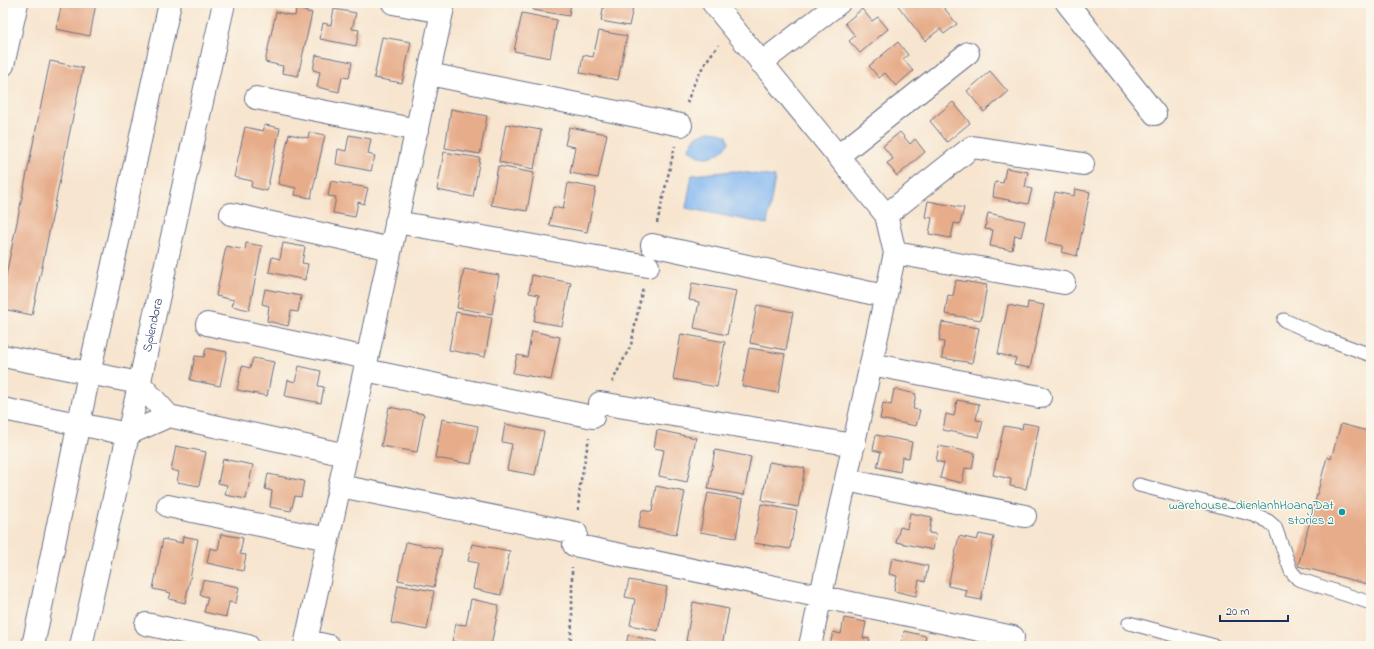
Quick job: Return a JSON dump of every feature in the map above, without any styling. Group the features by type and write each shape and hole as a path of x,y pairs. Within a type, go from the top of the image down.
{"street":[{"path":"4,59 17,3"},
{"path":"33,646 89,374 170,3"},
{"name":"Splendora","path":"81,646 224,3"},
{"path":"329,646 306,644 443,8 393,3"},
{"path":"713,3 886,215 894,253 810,646"},
{"path":"761,63 839,3"},
{"path":"1071,5 1155,114"},
{"path":"838,156 968,53"},
{"path":"429,74 681,125"},
{"path":"256,98 417,130"},
{"path":"886,215 972,147 1083,164"},
{"path":"231,214 391,249"},
{"path":"396,222 650,256 884,296"},
{"path":"894,253 1064,283"},
{"path":"207,324 366,364 597,410 854,445"},
{"path":"3,356 139,383 169,416 346,455"},
{"path":"871,364 1040,397"},
{"path":"3,409 128,434 169,416"},
{"path":"846,480 1025,516"},
{"path":"340,486 575,539 820,597 1013,637"},
{"path":"168,506 328,539"},
{"path":"146,624 248,646"}],"lane":[{"path":"1284,320 1324,338 1371,355"},
{"path":"1139,485 1254,515 1268,521 1275,527 1291,571 1298,579 1371,603"},
{"path":"1128,623 1215,646"}],"path":[{"path":"570,646 572,622 572,557 580,485 597,410 631,345 681,125 693,84 708,58 724,40 738,34"}],"water":[{"path":"709,131 719,132 727,136 729,142 716,154 705,157 699,156 689,149 694,139"},
{"path":"735,171 775,177 767,224 686,208 692,175"}],"building":[{"path":"62,3 96,3 90,36 56,29"},
{"path":"535,3 571,3 569,16 533,10"},
{"path":"604,3 634,3 629,26 601,21"},
{"path":"896,3 940,3 957,24 944,34 940,29 925,41"},
{"path":"296,9 312,13 298,76 282,73 283,66 265,62 276,12 295,16"},
{"path":"334,9 356,13 352,29 359,30 356,46 320,39 323,23 331,25"},
{"path":"862,9 872,21 878,17 888,29 860,53 849,41 855,36 845,23"},
{"path":"522,13 557,20 550,58 514,51"},
{"path":"599,31 627,36 618,80 580,73 583,55 593,57"},
{"path":"382,37 411,42 402,83 374,78"},
{"path":"898,42 908,55 903,59 913,71 896,86 885,73 879,78 869,66"},
{"path":"316,55 352,62 349,78 342,77 339,92 317,87 320,72 313,70"},
{"path":"50,61 83,68 32,315 3,309 3,290"},
{"path":"990,71 1008,92 984,112 967,91"},
{"path":"953,102 970,123 947,142 930,121"},
{"path":"451,109 487,116 480,154 445,148"},
{"path":"506,124 541,130 534,169 499,162"},
{"path":"265,125 280,128 267,191 251,187 252,181 234,177 245,127 263,131"},
{"path":"569,127 607,134 598,178 570,173 575,147 565,145"},
{"path":"309,132 325,135 311,198 295,195 296,188 278,184 289,134 308,138"},
{"path":"900,132 910,144 915,139 925,152 897,176 887,163 893,159 883,146"},
{"path":"349,135 371,139 368,154 375,156 371,171 336,164 338,149 346,151"},
{"path":"444,152 480,158 473,197 437,190"},
{"path":"498,166 534,173 527,211 491,205"},
{"path":"1006,168 1028,172 1025,187 1032,189 1028,204 993,197 995,182 1003,183"},
{"path":"331,181 368,188 364,204 358,202 355,217 333,213 336,197 328,196"},
{"path":"568,183 596,188 587,232 549,225 553,207 563,209"},
{"path":"1075,189 1090,192 1077,256 1061,252 1063,246 1045,242 1055,192 1074,196"},
{"path":"928,201 964,208 960,224 954,223 951,238 929,234 932,218 925,217"},
{"path":"988,213 1025,221 1021,237 1015,235 1012,250 990,246 993,230 985,229"},
{"path":"246,243 262,246 249,310 232,306 234,300 216,296 226,246 245,250"},
{"path":"283,243 305,247 302,263 308,264 305,280 269,272 272,257 280,259"},
{"path":"464,269 499,275 492,314 457,308"},
{"path":"532,275 571,283 562,326 534,321 539,295 529,293"},
{"path":"956,280 987,285 981,320 945,314 948,295 953,296"},
{"path":"692,283 736,291 727,335 694,328 699,302 689,300"},
{"path":"265,289 301,296 298,312 291,311 288,326 267,321 269,306 262,304"},
{"path":"1028,302 1044,305 1030,368 1014,365 1016,358 998,354 1008,305 1027,309"},
{"path":"757,305 793,312 786,350 750,343"},
{"path":"456,312 492,318 485,357 449,350"},
{"path":"942,322 979,328 972,363 942,358 944,342 939,341"},
{"path":"532,331 560,337 551,380 513,373 517,355 527,357"},
{"path":"681,334 725,342 717,387 673,379"},
{"path":"206,348 227,352 220,386 190,380 195,356 204,357"},
{"path":"749,348 785,354 778,393 742,386"},
{"path":"253,358 274,362 267,396 237,390 242,366 250,368"},
{"path":"299,366 321,371 318,386 324,387 321,403 285,396 288,380 295,382"},
{"path":"894,389 916,394 913,409 920,410 916,426 880,419 883,403 891,405"},
{"path":"957,400 979,404 976,420 983,421 979,437 943,430 946,414 954,416"},
{"path":"389,407 424,414 417,452 381,446"},
{"path":"442,419 478,426 471,464 435,458"},
{"path":"1023,423 1039,426 1026,489 1010,486 1011,479 993,475 1004,426 1022,429"},
{"path":"505,424 544,432 535,475 507,470 512,444 502,442"},
{"name":"warehouse_dienlanhHoangDat stories 2","path":"1341,424 1371,432 1371,585 1298,566 1327,457 1331,459"},
{"path":"657,430 696,438 687,482 659,476 664,450 654,448"},
{"path":"876,435 912,442 909,458 902,457 900,472 877,467 881,452 873,450"},
{"path":"176,446 206,452 199,486 177,482 179,472 171,470"},
{"path":"939,446 975,453 972,469 965,468 962,483 940,478 944,463 936,461"},
{"path":"715,450 751,457 744,495 708,489"},
{"path":"223,459 253,465 246,499 225,495 227,485 218,483"},
{"path":"769,462 805,468 798,507 762,500"},
{"path":"268,474 304,481 301,497 295,496 291,511 270,507 272,491 265,489"},
{"path":"656,486 685,492 676,535 638,528 642,510 652,512"},
{"path":"708,493 743,499 736,538 700,532"},
{"path":"761,504 797,511 790,549 754,543"},
{"path":"910,513 932,517 929,533 936,534 933,550 896,542 900,527 907,529"},
{"path":"221,534 243,538 240,554 246,555 243,571 207,563 210,548 218,550"},
{"path":"979,534 994,537 981,600 965,597 967,590 948,586 959,536 977,540"},
{"path":"183,536 198,539 185,603 169,599 171,593 153,589 163,539 182,543"},
{"path":"406,542 442,549 434,587 398,580"},
{"path":"472,544 510,551 501,595 473,589 478,563 468,561"},
{"path":"892,558 928,566 925,582 919,580 916,596 894,591 897,576 889,574"},
{"path":"203,580 239,587 236,603 229,602 226,617 204,612 208,597 200,595"},
{"path":"629,580 667,587 658,631 630,625 635,599 625,597"},
{"path":"398,585 434,591 427,630 391,623"},
{"path":"471,599 499,605 491,646 477,646 452,641 456,624 466,625"},
{"path":"693,602 729,609 722,646 686,641"},
{"path":"844,618 866,622 863,638 870,639 868,646 830,646 833,632 841,634"},
{"path":"904,631 926,636 924,646 901,646"},
{"path":"628,635 656,641 655,646 626,646"}],"place":[{"name":"warehouse_dienlanhHoangDat stories 2","path":"1342,512"}]}
